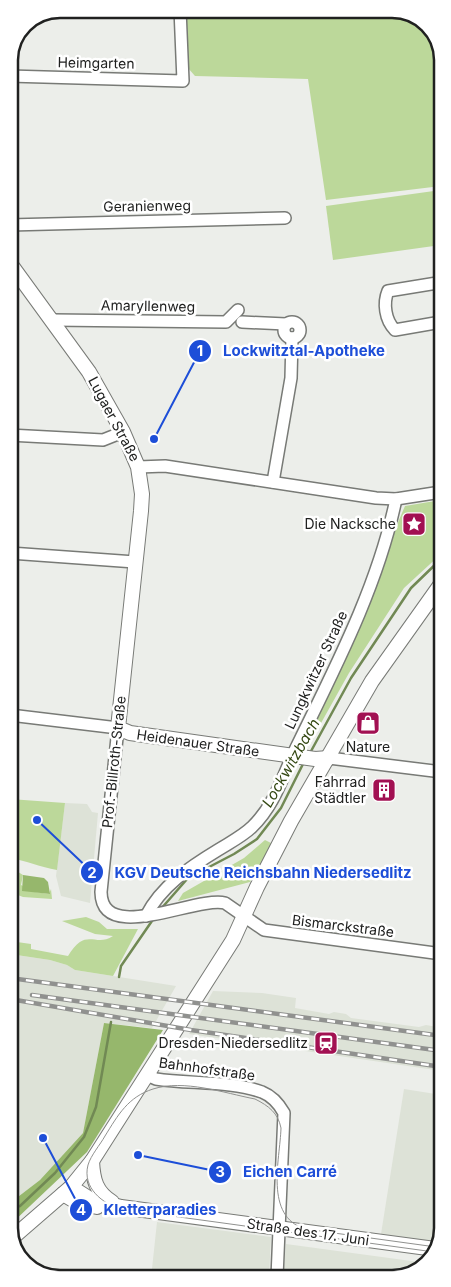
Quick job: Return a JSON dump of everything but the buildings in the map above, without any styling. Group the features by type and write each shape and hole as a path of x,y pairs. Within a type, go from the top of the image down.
{"street":[{"name":"Heimgarten","path":"18,76 183,80 180,18"},
{"name":"Geranienweg","path":"18,225 285,218"},
{"name":"Lugaer Straße","path":"18,274 93,378 123,432 138,467 165,466 376,498 396,499 433,493"},
{"path":"433,283 388,291 385,299 388,320 395,330 433,323"},
{"name":"Amaryllenweg","path":"53,320 226,322 238,310"},
{"path":"242,322 286,324 284,329 285,335 292,338 291,378 273,482"},
{"path":"18,435 103,440 123,432"},
{"name":"Prof.-Billroth-Straße","path":"138,467 142,494 101,898 107,911 113,915 127,917 218,901 225,903 244,917"},
{"name":"Lungkwitzer Straße","path":"147,915 152,904 170,884 195,863 252,827 278,790 296,756 356,620 391,522 396,499"},
{"path":"18,554 136,562"},
{"path":"18,1232 67,1190 92,1161 233,940 322,758 372,681 433,595"},
{"name":"Heidenauer Straße","path":"18,716 118,728 130,733 322,758"},
{"path":"322,758 433,771"},
{"name":"Bismarckstraße","path":"244,917 259,928 277,932 433,953"},
{"name":"Bahnhofstraße","path":"147,1074 156,1079 221,1084 262,1092 278,1102 284,1113 278,1228"},
{"path":"92,1161 93,1179 98,1191 102,1196 121,1207"},
{"name":"Straße des 17. Juni","path":"67,1190 78,1203 109,1208 121,1207 428,1248"},
{"path":"277,1270 278,1228"}],"shaded area":[{"path":"65,803 87,804 92,812 98,813 90,903 61,896 56,876"},
{"path":"18,955 50,960 67,965 75,970 176,986 152,1028 104,1023 83,1133 40,1180 18,1197"},
{"path":"213,991 262,993 296,998 295,1008 329,1014 334,1012 346,1014 351,1018 419,1027 426,1025 433,1026 433,1070 189,1034"},
{"path":"404,1089 433,1094 433,1233 431,1241 381,1234"},
{"path":"157,1222 271,1237 269,1270 152,1269"},
{"path":"286,1244 416,1262 403,1268 392,1270 284,1270"}],"green space":[{"path":"185,18 395,18 408,21 423,32 432,48 433,187 326,200 308,79 195,76 188,68"},
{"path":"433,191 433,246 333,260 326,206"},
{"path":"433,501 433,561 404,588 349,673 311,741 306,738 405,506"},
{"path":"18,800 65,803 57,870 18,860"},
{"path":"265,840 273,844 250,882 178,901 183,893 244,858"},
{"path":"18,872 23,875 21,885 35,892 49,894 51,889 52,899 18,895"},
{"path":"23,875 44,878 48,882 50,894 22,891"},
{"path":"86,917 99,922 107,929 138,929 113,976 75,970 67,965 50,960 18,955 18,942 31,944 31,949 68,956 80,942 90,939 107,939 113,936 95,934 62,921"},
{"path":"104,1023 163,1030 87,1152 18,1217 18,1197 40,1180 83,1133"}],"waterway":[{"name":"Lockwitzbach","path":"310,753 351,678 411,588 433,567"},
{"name":"Lockwitzbach","path":"160,910 188,878 234,854 257,839 281,808 304,762"},
{"name":"Lockwitzbach","path":"119,977 121,966 154,918"},
{"name":"Lockwitzbach","path":"18,1207 55,1173 84,1137 96,1107 111,1022"}],"tram line":[{"path":"427,1251 121,1209 107,1203 95,1194 88,1181 88,1165 114,1121 130,1102 144,1092 165,1086 191,1086 255,1099 272,1110 280,1123 277,1186 279,1200 284,1212 292,1222 305,1229 429,1246"}],"railway":[{"path":"18,979 433,1035"},
{"path":"32,995 433,1050"},
{"path":"18,1000 191,1030 433,1066"}],"place":[{"name":"Lockwitztal-Apotheke","path":"154,439"},
{"name":"Die Nacksche","path":"414,524"},
{"name":"Nature","path":"368,723"},
{"name":"Fahrrad Städtler","path":"384,790"},
{"name":"KGV Deutsche Reichsbahn Niedersedlitz","path":"37,820"},
{"name":"Dresden-Niedersedlitz","path":"326,1043"},
{"name":"Kletterparadies","path":"43,1138"},
{"name":"Eichen Carré","path":"138,1155"}]}
